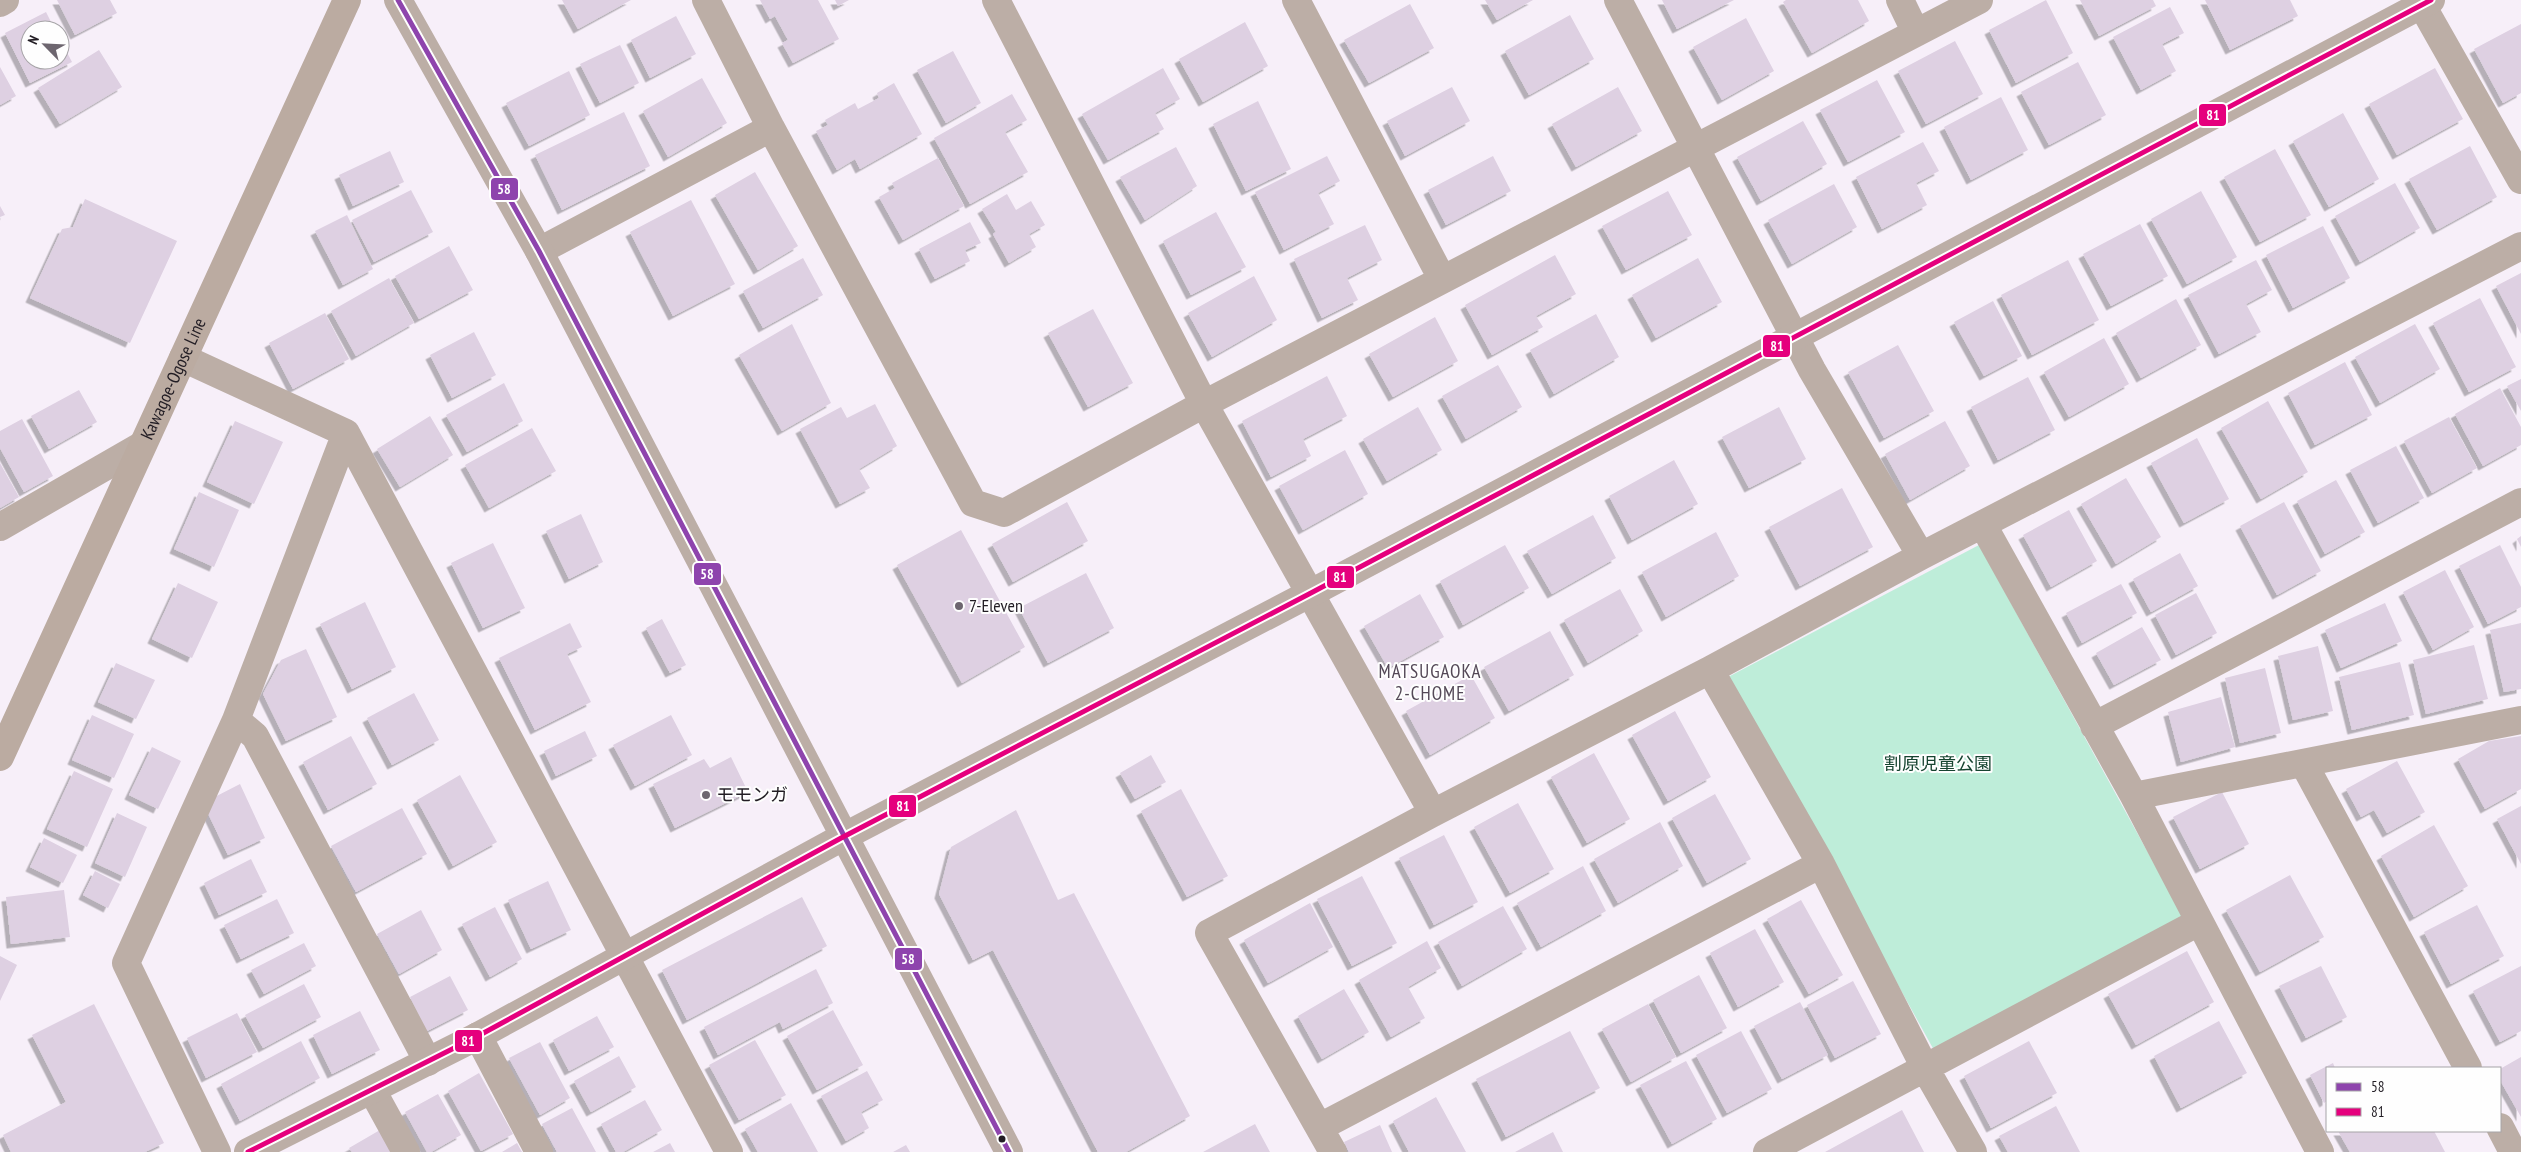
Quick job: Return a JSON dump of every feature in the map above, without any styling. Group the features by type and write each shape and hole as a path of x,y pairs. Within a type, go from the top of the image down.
{"main road":[{"name":"Kawagoe-Ogose Line","path":"0,757 347,0"}],"street":[{"path":"0,3 5,0"},
{"path":"398,0 539,251 1009,1152"},
{"path":"706,0 771,128 973,503 1004,513 1204,404 1979,0"},
{"path":"996,0 1204,404 1433,813"},
{"path":"1296,0 1442,279"},
{"path":"1618,0 1795,338 1921,556"},
{"path":"1900,0 1916,33"},
{"path":"248,1152 478,1036 843,837 1795,338 2424,2 2521,180"},
{"path":"539,251 771,128"},
{"path":"1333,1152 1209,933 1433,813 1710,670 1921,556 2521,246"},
{"path":"183,358 346,433 387,506 624,958 729,1152"},
{"path":"216,1152 126,963 236,720 346,433"},
{"path":"0,527 141,446"},
{"path":"2094,726 2521,502"},
{"path":"1983,525 2134,796 2320,1152"},
{"path":"1710,670 1821,864 1925,1068 1973,1152"},
{"path":"236,720 255,736 428,1062"},
{"path":"2134,796 2521,720"},
{"path":"2304,764 2467,1067"},
{"path":"1320,1127 1821,864"},
{"path":"1767,1152 2199,922"},
{"path":"478,1036 539,1152"},
{"path":"372,1090 406,1152"},
{"path":"2501,1129 2513,1152"}],"green space":[{"name":"割原児童公園","path":"1979,545 2185,920 1935,1052 1728,677"}],"building":[{"path":"57,0 110,0 117,13 75,35 70,25 70,20 67,20"},
{"path":"562,0 631,0 578,29"},
{"path":"760,0 818,0 839,39 793,63 782,43 788,40 775,16 770,19"},
{"path":"835,0 849,0 838,6"},
{"path":"1485,0 1533,0 1497,20"},
{"path":"1662,0 1734,0 1677,29"},
{"path":"1786,0 1858,0 1869,21 1812,53 1783,2"},
{"path":"2046,0 2073,53 2016,83 1989,30"},
{"path":"2080,0 2153,0 2156,6 2099,36"},
{"path":"2205,0 2290,0 2298,16 2230,50"},
{"path":"1410,4 1434,48 1369,83 1344,40"},
{"path":"2170,7 2184,33 2162,44 2176,71 2141,90 2113,37"},
{"path":"46,12 50,20 30,20"},
{"path":"1570,15 1594,59 1529,95 1505,51"},
{"path":"676,16 696,54 650,78 631,40"},
{"path":"1746,18 1774,71 1722,100 1693,47"},
{"path":"1245,22 1268,66 1203,102 1179,59"},
{"path":"2521,24 2521,93 2503,103 2474,49"},
{"path":"20,25 20,63 5,33"},
{"path":"1955,41 1983,94 1926,124 1898,71"},
{"path":"620,45 639,83 600,103 580,64"},
{"path":"99,50 122,87 60,124 38,88 67,70 70,70 70,68"},
{"path":"953,51 981,103 946,123 917,70"},
{"path":"2078,62 2106,115 2049,145 2021,92"},
{"path":"0,67 16,96 0,105"},
{"path":"1163,68 1180,99 1155,113 1164,129 1108,160 1082,114"},
{"path":"2435,68 2463,119 2397,155 2369,104"},
{"path":"24,70 56,70 30,83"},
{"path":"569,71 590,115 529,146 506,103"},
{"path":"702,78 727,123 668,157 643,111"},
{"path":"1877,80 1905,132 1848,162 1820,110"},
{"path":"894,83 922,134 860,169 855,159 837,170 816,131 828,125 825,120 855,103 858,109 879,98 877,93"},
{"path":"1452,87 1470,121 1405,156 1387,121"},
{"path":"1618,87 1642,131 1576,167 1552,124"},
{"path":"1012,94 1027,120 1005,132 1028,172 970,204 934,138"},
{"path":"2001,97 2028,150 1971,180 1944,127"},
{"path":"1258,101 1291,169 1246,191 1213,124"},
{"path":"624,112 650,166 562,210 535,155"},
{"path":"2343,113 2379,179 2329,207 2293,141"},
{"path":"1803,121 1827,164 1761,201 1737,157"},
{"path":"1923,142 1939,171 1916,183 1927,205 1882,229 1856,177"},
{"path":"2470,146 2497,197 2437,230 2409,179"},
{"path":"1176,147 1197,186 1145,220 1120,177"},
{"path":"2275,149 2311,215 2260,242 2224,177"},
{"path":"390,151 404,182 353,206 339,175"},
{"path":"1327,156 1340,181 1318,193 1334,224 1284,250 1255,192"},
{"path":"1493,156 1511,191 1446,225 1428,190"},
{"path":"938,158 964,206 903,240 879,197 895,188 892,183"},
{"path":"755,172 798,246 758,270 715,195"},
{"path":"2395,183 2420,228 2360,262 2335,216"},
{"path":"1834,184 1857,227 1792,264 1768,220"},
{"path":"411,190 433,232 374,262 352,220"},
{"path":"1668,191 1692,235 1626,270 1602,226"},
{"path":"2201,191 2237,257 2187,284 2151,219"},
{"path":"1007,194 1016,210 1031,201 1045,225 1029,234 1036,247 1009,263 993,234 996,232 982,209"},
{"path":"85,199 177,241 130,343 30,298 62,229 73,227"},
{"path":"691,200 735,284 673,316 630,232"},
{"path":"0,206 5,215 0,217"},
{"path":"1216,212 1246,267 1191,295 1163,241"},
{"path":"347,215 373,269 343,285 315,231"},
{"path":"970,222 981,243 965,250 970,261 935,279 919,249"},
{"path":"2140,224 2168,276 2111,306 2083,254"},
{"path":"1365,225 1382,260 1347,278 1358,300 1322,318 1294,259"},
{"path":"2323,226 2350,278 2293,308 2266,255"},
{"path":"449,246 473,290 419,319 395,276"},
{"path":"1555,255 1576,294 1536,316 1543,327 1492,355 1465,305"},
{"path":"803,258 823,295 763,328 743,291"},
{"path":"1698,258 1722,302 1656,338 1632,295"},
{"path":"2068,260 2099,320 2032,355 2001,295"},
{"path":"2256,260 2272,290 2246,304 2261,332 2219,354 2188,295"},
{"path":"2521,273 2521,334 2496,286"},
{"path":"1254,276 1277,320 1212,357 1188,313"},
{"path":"389,278 414,323 356,356 331,311"},
{"path":"2480,298 2516,367 2469,392 2433,323"},
{"path":"2176,299 2201,345 2141,378 2116,333"},
{"path":"1993,301 2022,356 1984,376 1954,322"},
{"path":"1093,309 1133,383 1088,407 1048,333"},
{"path":"325,313 349,359 293,389 269,343"},
{"path":"1596,314 1619,357 1554,394 1530,350"},
{"path":"1435,317 1458,361 1393,397 1369,354"},
{"path":"792,324 831,403 782,431 739,355"},
{"path":"2415,324 2440,369 2380,403 2355,357"},
{"path":"474,332 496,375 452,398 430,355"},
{"path":"2104,338 2129,384 2069,417 2044,372"},
{"path":"1898,345 1934,411 1884,438 1848,372"},
{"path":"2345,362 2372,415 2315,445 2288,393"},
{"path":"1498,365 1522,407 1466,439 1442,396"},
{"path":"1327,376 1347,416 1303,439 1311,456 1271,477 1242,421"},
{"path":"2028,377 2055,430 1998,460 1971,407"},
{"path":"2521,379 2521,411 2507,386"},
{"path":"504,383 523,421 467,452 446,415"},
{"path":"2500,388 2521,427 2521,445 2483,466 2455,414"},
{"path":"79,390 97,422 49,449 31,416"},
{"path":"2268,401 2308,472 2261,499 2221,428"},
{"path":"875,404 897,446 859,469 870,488 840,504 800,429 841,407 847,418"},
{"path":"1418,407 1442,450 1387,481 1363,439"},
{"path":"1779,407 1806,459 1749,488 1722,437"},
{"path":"430,416 453,455 400,487 377,449"},
{"path":"2449,417 2477,468 2432,493 2404,441"},
{"path":"22,419 53,476 24,492 0,448 0,431"},
{"path":"235,421 283,442 254,504 207,482"},
{"path":"1945,421 1970,466 1910,500 1885,454"},
{"path":"532,428 556,471 489,508 465,465"},
{"path":"2197,438 2229,499 2184,523 2151,463"},
{"path":"2396,446 2424,498 2378,523 2350,470"},
{"path":"1345,450 1368,494 1303,530 1279,486"},
{"path":"1674,460 1698,504 1632,540 1609,496"},
{"path":"0,463 19,497 0,508"},
{"path":"2126,478 2161,537 2116,564 2081,504"},
{"path":"2336,480 2365,532 2325,554 2297,501"},
{"path":"1842,488 1873,547 1800,586 1769,527"},
{"path":"199,492 239,510 214,567 174,549"},
{"path":"1067,502 1088,541 1013,582 992,544"},
{"path":"2284,502 2321,571 2277,595 2240,526"},
{"path":"2069,510 2097,561 2051,587 2023,535"},
{"path":"581,514 603,562 569,579 546,531"},
{"path":"1593,515 1616,558 1552,594 1527,551"},
{"path":"961,530 1025,647 962,683 897,565"},
{"path":"1716,532 1739,576 1666,617 1642,572"},
{"path":"2521,536 2521,547 2517,539"},
{"path":"493,543 525,608 483,628 451,563"},
{"path":"1505,545 1529,588 1463,625 1440,581"},
{"path":"2500,545 2521,587 2521,607 2488,624 2459,566"},
{"path":"2180,553 2198,586 2151,612 2133,579"},
{"path":"2445,570 2474,627 2433,650 2403,592"},
{"path":"1086,573 1114,628 1048,663 1019,608"},
{"path":"178,583 218,602 192,658 152,639"},
{"path":"2121,584 2137,613 2082,643 2066,613"},
{"path":"1620,589 1643,631 1588,663 1564,620"},
{"path":"2196,593 2217,633 2176,655 2155,615"},
{"path":"1420,594 1444,637 1388,668 1364,626"},
{"path":"365,602 396,667 352,689 320,624"},
{"path":"2385,603 2402,641 2341,668 2325,630"},
{"path":"662,619 686,665 670,673 646,628"},
{"path":"570,623 582,647 567,654 591,702 535,730 499,658"},
{"path":"2521,623 2521,689 2504,692 2490,630"},
{"path":"2142,627 2161,660 2114,685 2096,653"},
{"path":"1550,631 1574,675 1509,711 1484,667"},
{"path":"2474,645 2488,699 2426,714 2413,660"},
{"path":"2318,646 2333,711 2293,720 2278,656"},
{"path":"306,649 337,717 286,741 263,694 281,660"},
{"path":"2400,662 2414,715 2352,730 2339,677"},
{"path":"116,663 155,680 136,719 98,702"},
{"path":"2265,668 2281,733 2240,743 2225,678"},
{"path":"1471,675 1495,718 1430,755 1406,711"},
{"path":"414,693 439,740 392,765 367,718"},
{"path":"2221,697 2235,747 2181,762 2168,712"},
{"path":"1675,711 1711,777 1668,801 1632,735"},
{"path":"92,715 134,734 114,778 72,760"},
{"path":"671,715 692,755 635,786 613,745"},
{"path":"585,731 597,756 556,776 544,751"},
{"path":"351,736 377,784 328,810 303,762"},
{"path":"2521,736 2521,789 2485,809 2458,759 2489,741"},
{"path":"152,747 181,761 158,809 129,795"},
{"path":"1594,753 1630,819 1587,843 1551,777"},
{"path":"1151,755 1166,782 1135,799 1120,773"},
{"path":"731,757 748,792 675,828 653,784 704,759 710,768"},
{"path":"2397,761 2425,812 2387,833 2374,810 2361,817 2346,789"},
{"path":"74,771 113,789 87,847 47,829"},
{"path":"460,775 497,842 453,866 417,800"},
{"path":"240,784 265,838 228,855 203,803"},
{"path":"1181,789 1228,876 1187,897 1141,811"},
{"path":"2222,792 2249,844 2200,869 2173,817"},
{"path":"1715,794 1751,859 1707,883 1672,818"},
{"path":"1518,803 1554,869 1510,893 1474,827"},
{"path":"2521,806 2521,864 2497,819"},
{"path":"402,808 427,854 356,892 331,846"},
{"path":"1016,810 1058,900 1074,893 1190,1116 1126,1152 1098,1152 993,950 973,960 939,894 951,847"},
{"path":"117,813 147,827 125,877 95,863"},
{"path":"1660,822 1683,866 1618,903 1594,859"},
{"path":"2434,825 2468,886 2414,917 2381,856"},
{"path":"1444,835 1478,902 1434,925 1399,858"},
{"path":"44,838 77,855 63,883 30,867"},
{"path":"251,859 267,892 219,915 204,883"},
{"path":"1583,866 1606,911 1541,947 1517,903"},
{"path":"95,871 120,884 108,908 83,895"},
{"path":"2290,875 2324,937 2260,972 2226,910"},
{"path":"1362,876 1397,943 1352,966 1317,899"},
{"path":"548,881 571,930 531,949 508,900"},
{"path":"64,890 70,937 11,944 6,897"},
{"path":"802,897 827,946 687,1020 662,970"},
{"path":"277,899 294,933 241,959 224,925"},
{"path":"1801,900 1843,975 1809,994 1767,919"},
{"path":"1310,903 1333,947 1268,983 1244,940"},
{"path":"2477,905 2504,956 2451,984 2424,932"},
{"path":"1503,906 1527,949 1462,986 1438,942"},
{"path":"495,907 522,959 490,977 462,924"},
{"path":"421,910 442,950 399,974 377,934"},
{"path":"1755,929 1784,982 1738,1007 1710,953"},
{"path":"1427,941 1441,968 1408,987 1425,1018 1391,1037 1359,980"},
{"path":"304,943 316,966 264,994 251,970"},
{"path":"2187,951 2214,1002 2136,1045 2108,994"},
{"path":"0,956 17,965 0,1001"},
{"path":"2321,966 2347,1017 2306,1038 2279,986"},
{"path":"2521,966 2521,1031 2500,1042 2473,991"},
{"path":"816,969 833,1003 783,1029 780,1022 718,1055 704,1027"},
{"path":"1699,975 1727,1028 1681,1053 1653,1000"},
{"path":"450,976 468,1010 427,1031 410,997"},
{"path":"1853,981 1881,1034 1835,1058 1807,1005"},
{"path":"304,984 321,1017 263,1048 245,1015"},
{"path":"1344,989 1369,1032 1322,1059 1298,1016"},
{"path":"1800,1002 1828,1055 1782,1079 1754,1026"},
{"path":"94,1004 164,1143 145,1152 11,1152 3,1135 66,1102 32,1035"},
{"path":"1648,1004 1676,1057 1631,1082 1602,1029"},
{"path":"833,1010 863,1065 817,1090 787,1036"},
{"path":"360,1011 380,1050 332,1074 313,1035"},
{"path":"237,1013 257,1052 206,1078 187,1038"},
{"path":"597,1016 614,1047 569,1071 553,1040"},
{"path":"2219,1021 2247,1073 2181,1108 2154,1056"},
{"path":"1570,1031 1600,1088 1506,1137 1476,1079"},
{"path":"1741,1031 1772,1089 1727,1113 1696,1055"},
{"path":"755,1040 786,1095 739,1120 709,1065"},
{"path":"301,1041 320,1078 240,1121 221,1084"},
{"path":"2029,1041 2057,1093 1991,1128 1964,1076"},
{"path":"540,1042 570,1098 540,1115 509,1058"},
{"path":"619,1056 636,1087 591,1112 574,1081"},
{"path":"2521,1057 2521,1117 2501,1082 2501,1068"},
{"path":"1686,1061 1717,1119 1672,1144 1640,1085"},
{"path":"2333,1063 2335,1067 2326,1067 2326,1102 2324,1103 2310,1075"},
{"path":"867,1071 883,1100 861,1112 869,1128 846,1141 821,1096"},
{"path":"479,1073 513,1134 481,1151 448,1091"},
{"path":"438,1094 461,1135 431,1152 427,1152 405,1112"},
{"path":"1436,1097 1466,1152 1409,1152 1393,1121"},
{"path":"645,1100 662,1130 623,1152 616,1152 601,1124"},
{"path":"791,1103 818,1152 758,1152 745,1129"},
{"path":"2056,1106 2080,1152 2008,1152 1999,1136"},
{"path":"572,1108 596,1152 557,1152 542,1124"},
{"path":"1902,1110 1924,1152 1825,1152"},
{"path":"1255,1124 1270,1152 1203,1152"},
{"path":"1380,1125 1392,1152 1349,1152 1344,1142"},
{"path":"380,1130 393,1152 352,1152 349,1148"},
{"path":"1553,1132 1563,1152 1515,1152"},
{"path":"2339,1132 2435,1132 2445,1152 2350,1152"},
{"path":"517,1143 522,1152 502,1152"},
{"path":"670,1143 675,1152 653,1152"},
{"path":"906,1145 910,1152 893,1152"}],"transit line":[{"name":"58","path":"398,0 539,251 1009,1152"},
{"name":"81","path":"248,1152 478,1036 843,837 1309,594 2431,0"}],"place":[{"name":"7-Eleven","path":"959,606"},
{"name":"モモンガ","path":"706,795"}],"district":[{"name":"MATSUGAOKA 2-CHOME","path":"1430,682"}]}
